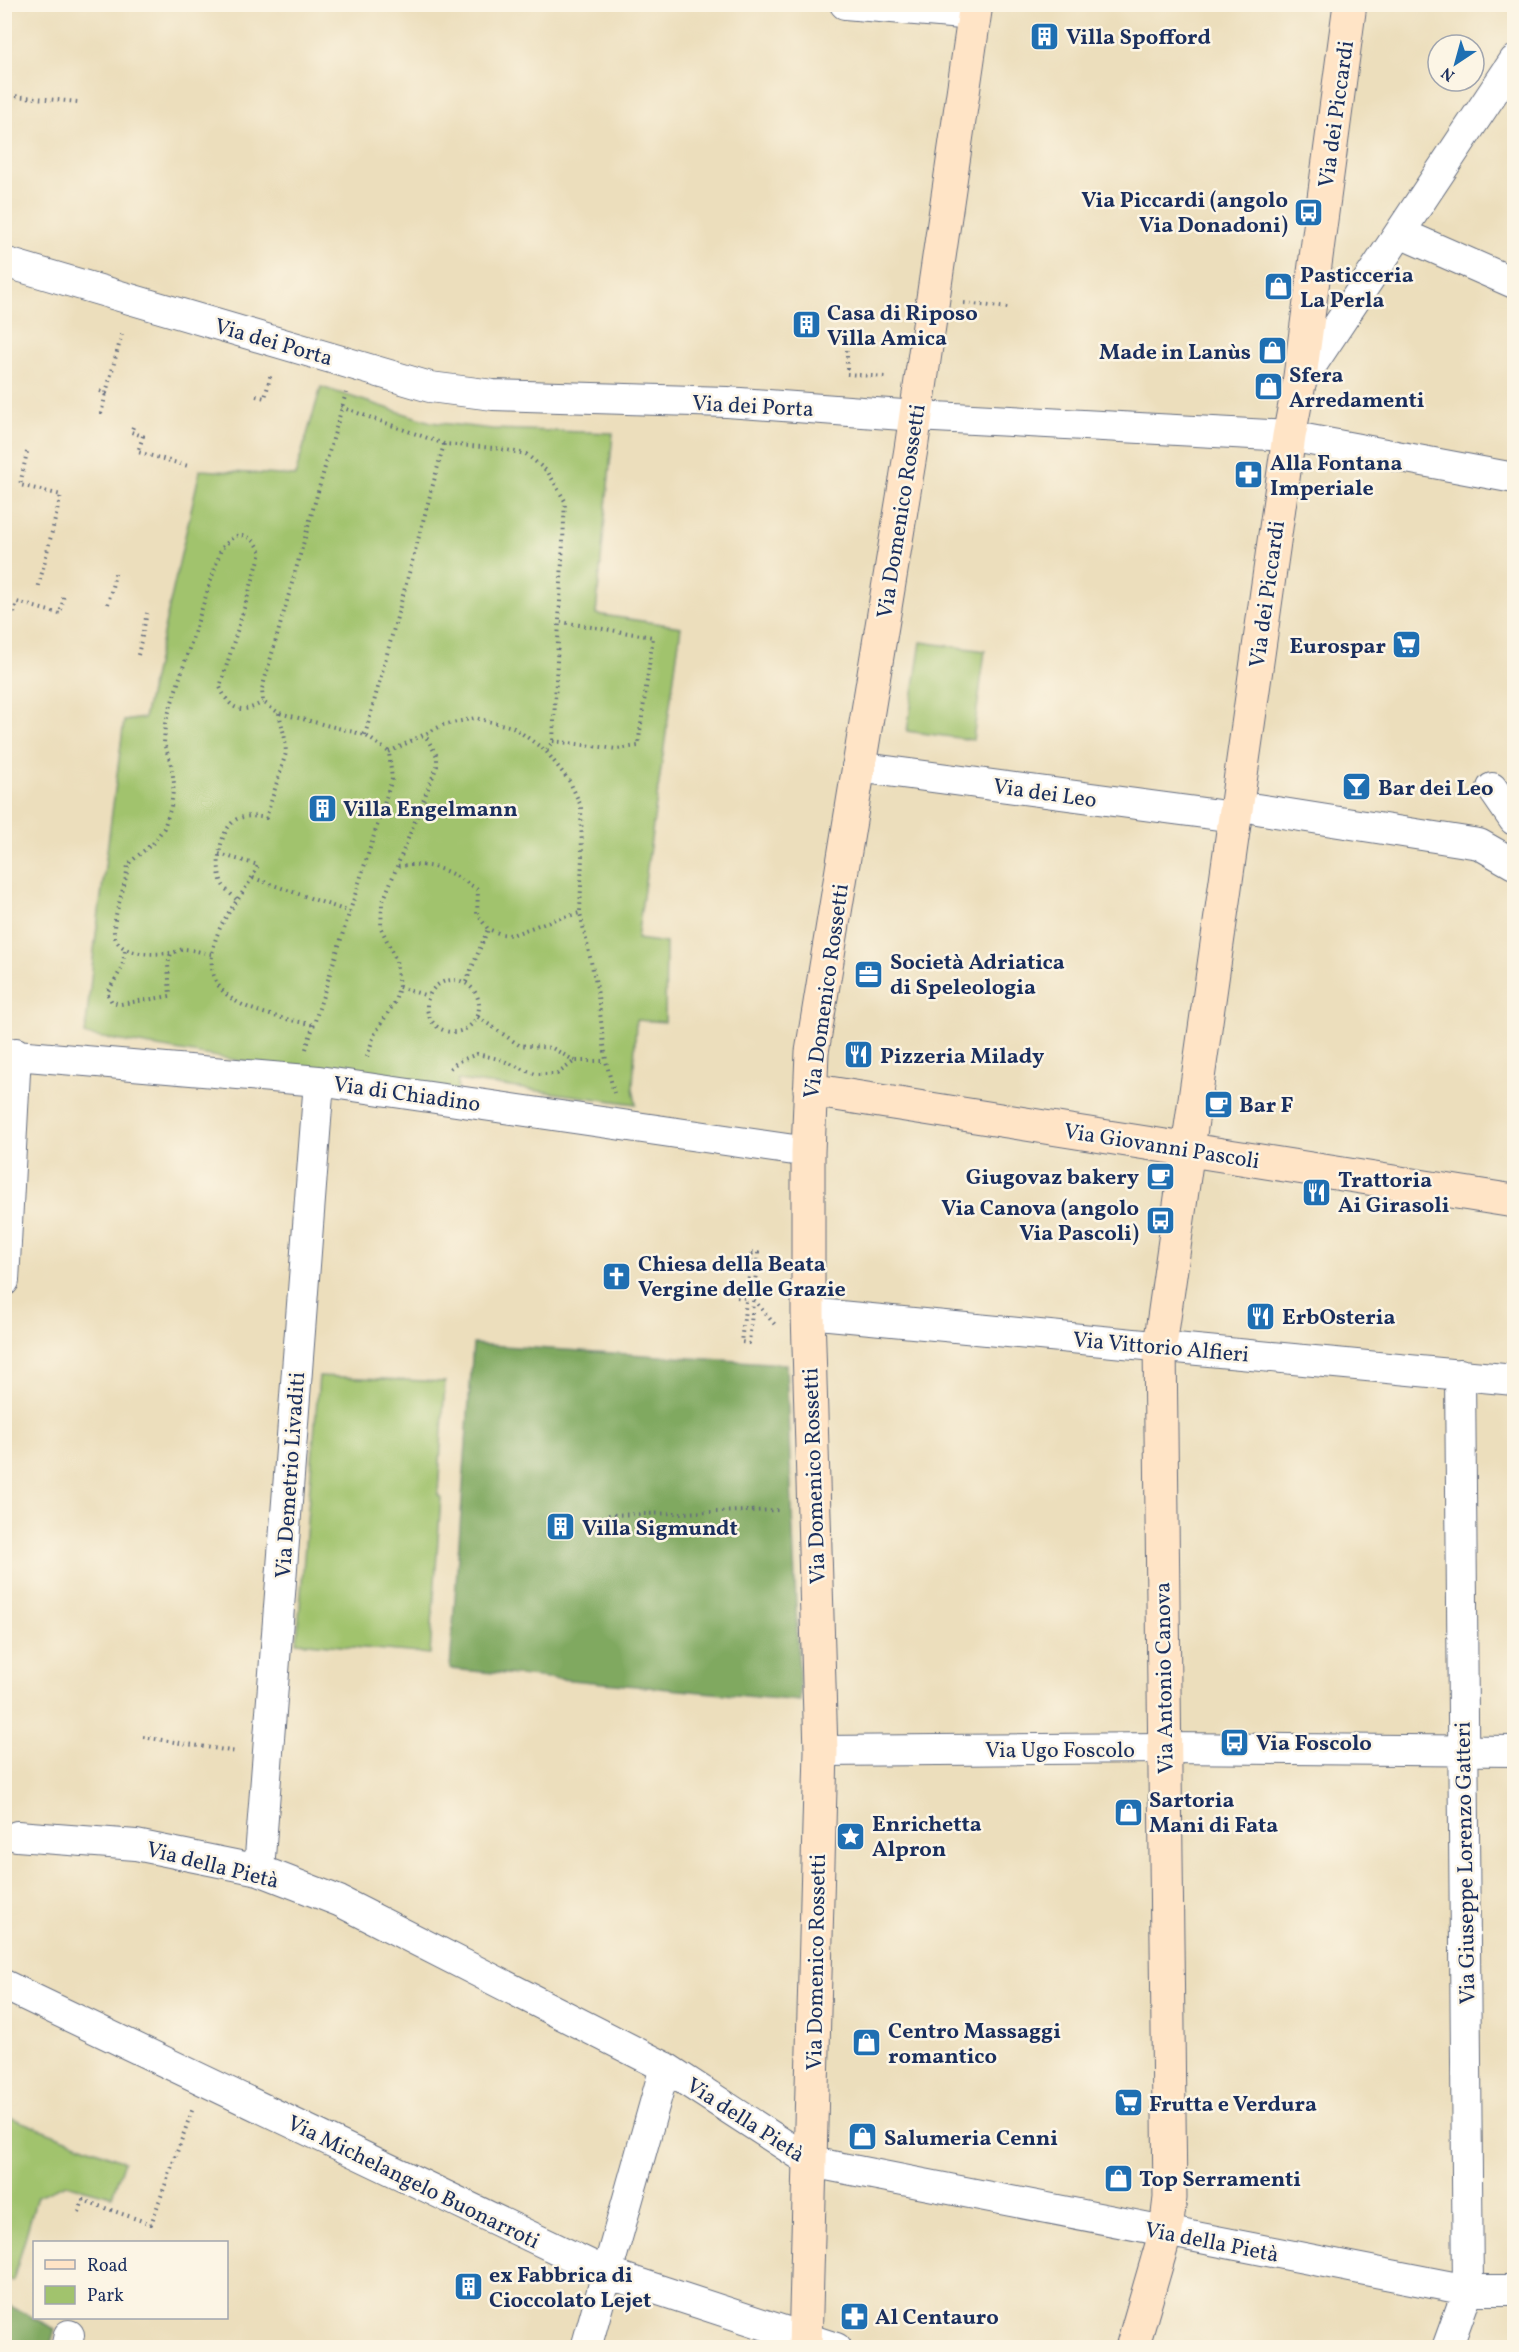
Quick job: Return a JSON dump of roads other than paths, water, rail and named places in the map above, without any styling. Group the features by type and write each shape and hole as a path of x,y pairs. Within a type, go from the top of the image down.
{"main road":[{"name":"Via dei Piccardi","path":"1188,1149 1245,813 1289,436 1299,384 1350,4"},
{"name":"Via Domenico Rossetti","path":"816,2344 811,2162 821,1751 808,1313 808,1152 812,1052 916,416 975,10"},
{"name":"Via Giovanni Pascoli","path":"810,1090 1515,1201"},
{"name":"Via Antonio Canova","path":"1132,2348 1166,2231 1170,2198 1160,1346 1188,1149"}],"street":[{"path":"845,4 975,10"},
{"path":"1299,384 1515,61"},
{"path":"1400,233 1515,283"},
{"name":"Via dei Porta","path":"4,262 430,387 493,395 727,402 916,416 1289,436 1515,478"},
{"name":"Via dei Leo","path":"857,767 1245,813 1479,844 1515,864"},
{"path":"1492,788 1515,820"},
{"path":"4,1281 10,1054"},
{"name":"Via di Chiadino","path":"10,1054 312,1069 808,1152"},
{"name":"Via Demetrio Livaditi","path":"259,1870 312,1069"},
{"name":"Via Vittorio Alfieri","path":"808,1313 1515,1380"},
{"name":"Via Giuseppe Lorenzo Gatteri","path":"1447,2348 1468,2290 1460,1374"},
{"name":"Via Ugo Foscolo","path":"821,1751 1164,1748 1515,1751"},
{"name":"Via della Pietà","path":"17,1836 136,1845 259,1870 339,1901 665,2067 811,2162 1468,2290 1515,2290"},
{"name":"Via Michelangelo Buonarroti","path":"4,1985 607,2273 816,2344"},
{"path":"586,2348 665,2067"}],"place":[{"name":"Villa Spofford","path":"1045,36"},
{"name":"Via Piccardi (angolo Via Donadoni)","path":"1309,212"},
{"name":"Pasticceria La Perla","path":"1279,287"},
{"name":"Casa di Riposo Villa Amica","path":"806,325"},
{"name":"Made in Lanùs","path":"1272,351"},
{"name":"Sfera Arredamenti","path":"1268,387"},
{"name":"Alla Fontana Imperiale","path":"1249,475"},
{"name":"Eurospar","path":"1407,645"},
{"name":"Bar dei Leo","path":"1357,787"},
{"name":"Villa Engelmann","path":"322,808"},
{"name":"Società Adriatica di Speleologia","path":"869,974"},
{"name":"Pizzeria Milady","path":"859,1055"},
{"name":"Bar F","path":"1218,1104"},
{"name":"Giugovaz bakery","path":"1160,1176"},
{"name":"Trattoria Ai Girasoli","path":"1317,1192"},
{"name":"Via Canova (angolo Via Pascoli)","path":"1160,1220"},
{"name":"Chiesa della Beata Vergine delle Grazie","path":"617,1276"},
{"name":"ErbOsteria","path":"1261,1316"},
{"name":"Villa Sigmundt","path":"561,1527"},
{"name":"Via Foscolo","path":"1235,1742"},
{"name":"Sartoria Mani di Fata","path":"1128,1812"},
{"name":"Enrichetta Alpron","path":"851,1836"},
{"name":"Centro Massaggi romantico","path":"867,2043"},
{"name":"Frutta e Verdura","path":"1128,2103"},
{"name":"Salumeria Cenni","path":"863,2137"},
{"name":"Top Serramenti","path":"1118,2178"},
{"name":"ex Fabbrica di Cioccolato Lejet","path":"468,2287"},
{"name":"Al Centauro","path":"854,2316"}]}
